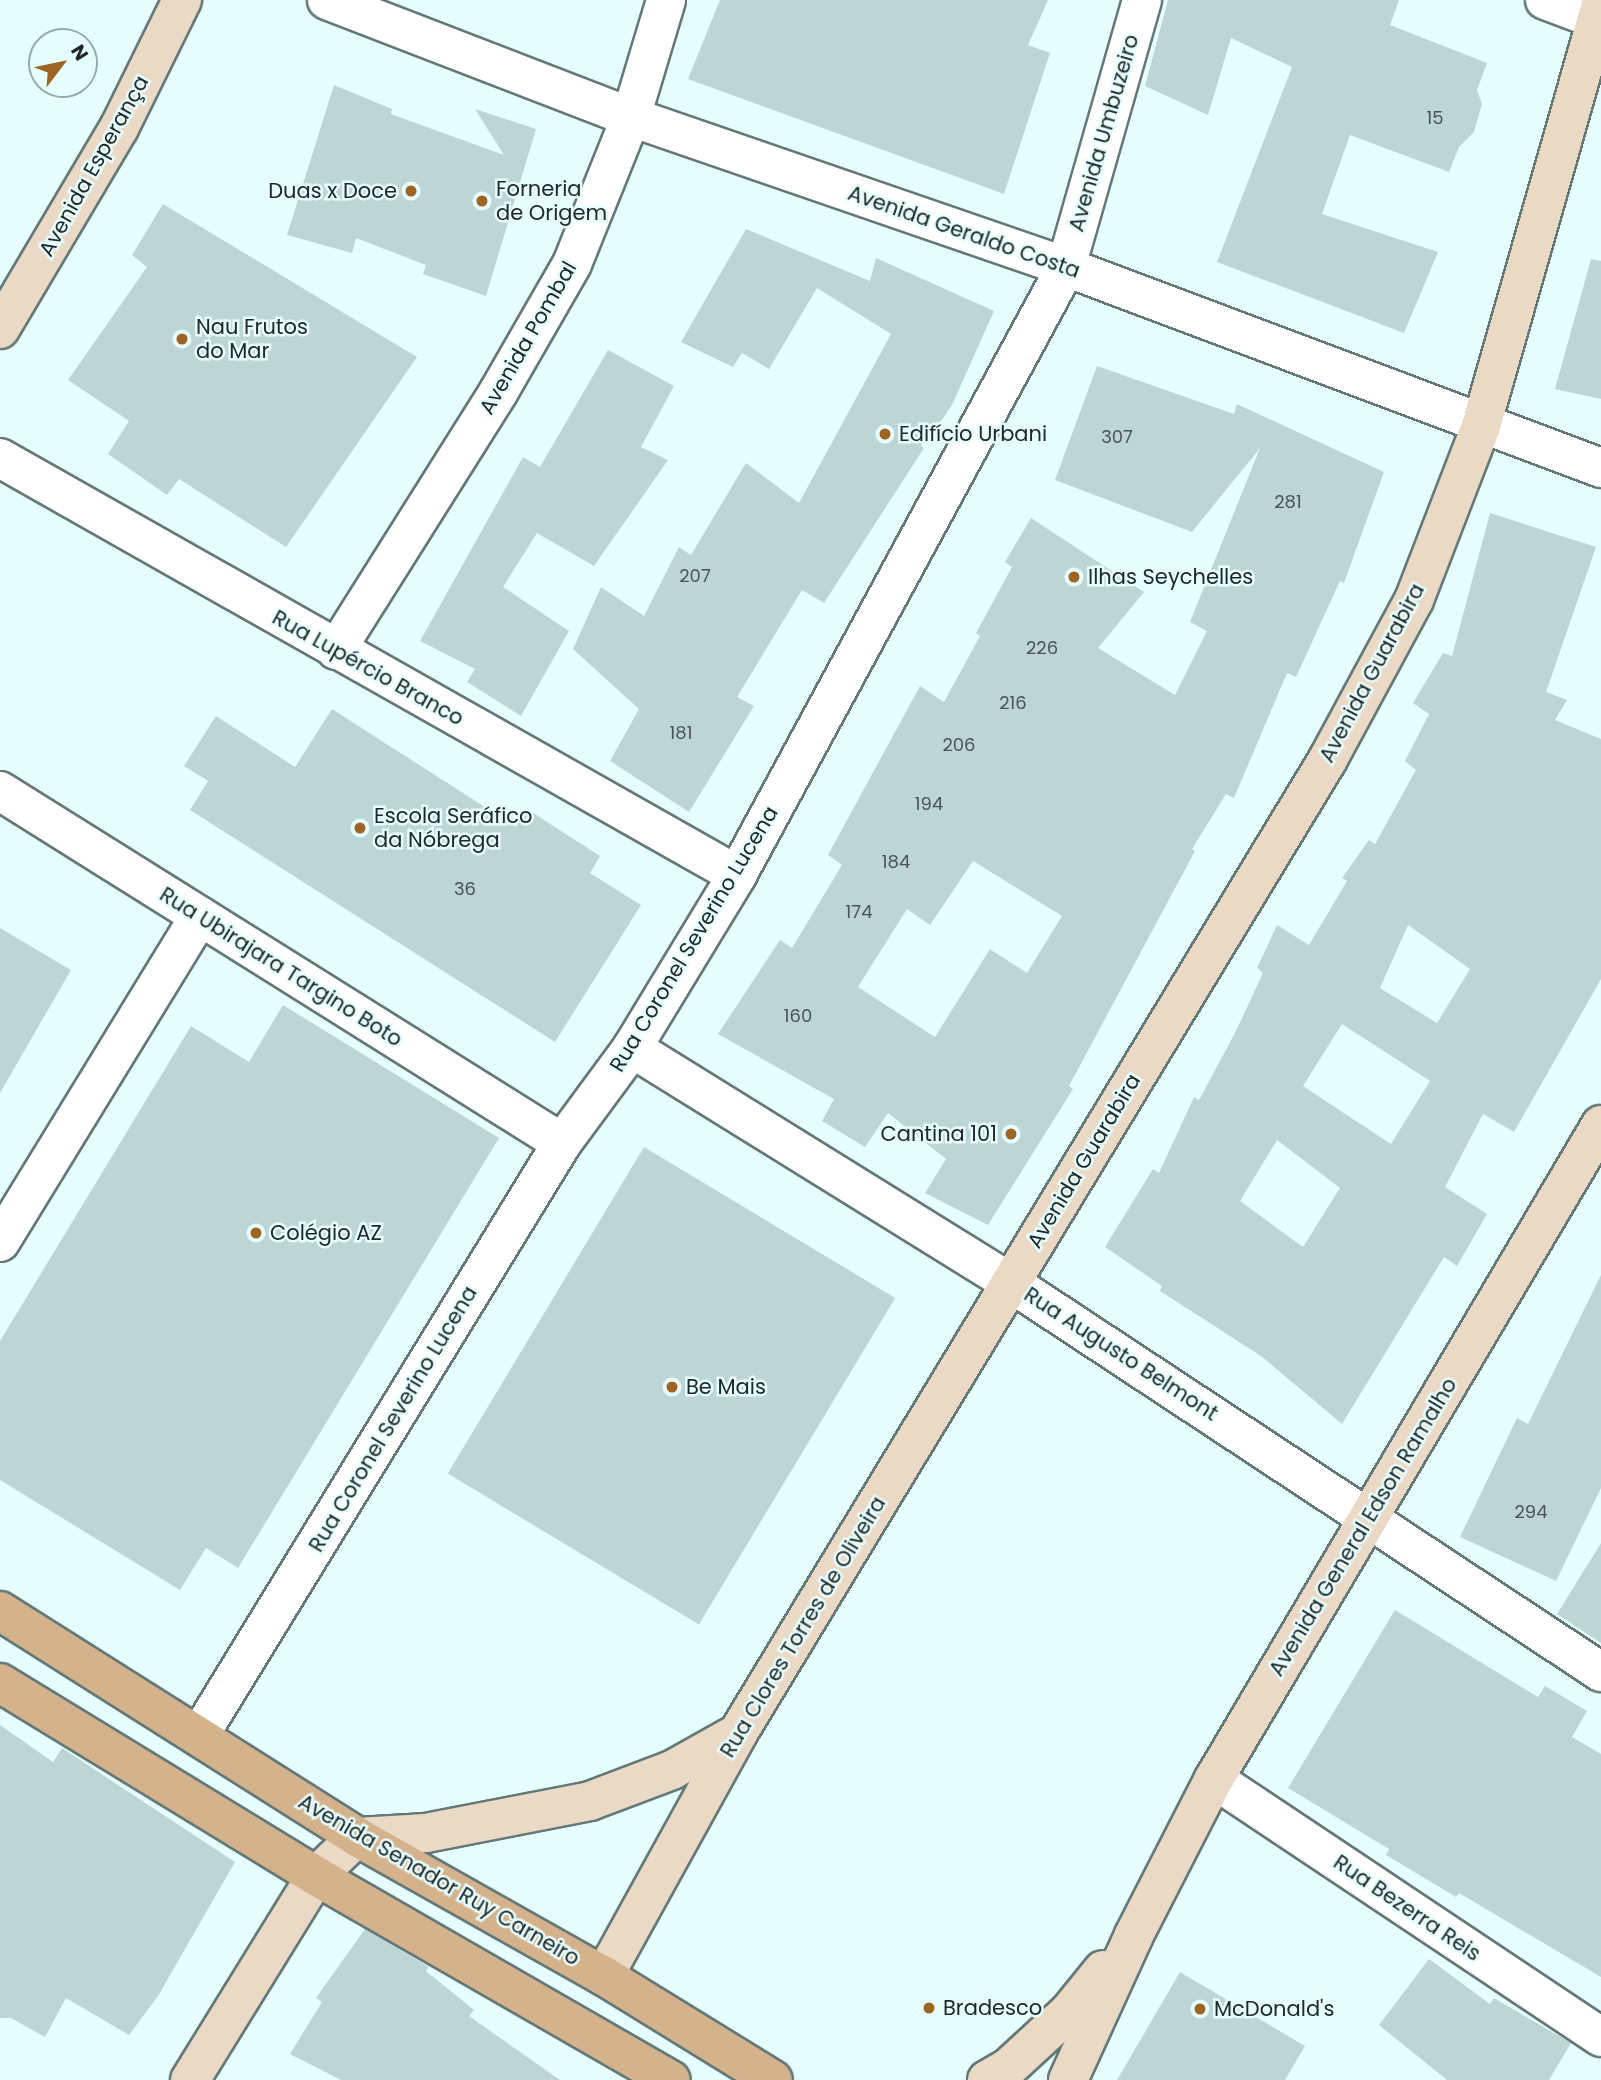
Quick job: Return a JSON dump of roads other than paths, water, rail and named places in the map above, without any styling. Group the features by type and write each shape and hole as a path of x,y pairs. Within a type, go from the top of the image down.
{"main road":[{"name":"Avenida Esperança","path":"0,329 119,128 182,0"},
{"name":"Avenida Guarabira","path":"1011,1283 1328,759 1414,600 1481,426 1600,15"},
{"name":"Avenida General Edson Ramalho","path":"1068,2080 1134,1935 1214,1779 1601,1125"},
{"name":"Rua Clores Torres de Oliveira","path":"604,1976 738,1733 1011,1283"},
{"name":"Avenida Senador Ruy Carneiro","path":"0,1611 200,1734 357,1837 604,1976 773,2080"},
{"path":"0,1683 316,1876 671,2080"},
{"path":"190,2080 316,1876 357,1837 426,1833 590,1801 672,1770 738,1733"},
{"name":"Avenida General Edson Ramalho","path":"987,2080 1008,2068 1069,2012 1134,1935"}],"street":[{"name":"Avenida Geraldo Costa","path":"327,0 631,117 1066,267 1481,426 1601,468"},
{"name":"Avenida Pombal","path":"335,650 499,391 572,264 631,117 666,0"},
{"name":"Avenida Umbuzeiro","path":"1066,267 1142,0"},
{"path":"1545,0 1600,15"},
{"name":"Rua Coronel Severino Lucena","path":"200,1734 562,1143 632,1048 737,875 1066,267"},
{"name":"Rua Lupércio Branco","path":"0,458 335,650 737,875"},
{"name":"Rua Ubirajara Targino Boto","path":"0,791 562,1143"},
{"path":"0,1242 200,916"},
{"name":"Rua Augusto Belmont","path":"632,1048 1011,1283 1369,1516 1601,1672"},
{"name":"Rua Bezerra Reis","path":"1214,1779 1601,2037"}],"place":[{"name":"Duas x Doce","path":"411,191"},
{"name":"Forneria de Origem","path":"482,201"},
{"name":"Nau Frutos do Mar","path":"182,339"},
{"name":"Edifício Urbani","path":"885,434"},
{"name":"Ilhas Seychelles","path":"1074,577"},
{"name":"Escola Seráfico da Nóbrega","path":"360,828"},
{"name":"Cantina 101","path":"1011,1134"},
{"name":"Colégio AZ","path":"256,1233"},
{"name":"Be Mais","path":"672,1387"},
{"name":"Bradesco","path":"929,2008"},
{"name":"McDonald's","path":"1200,2009"}]}
